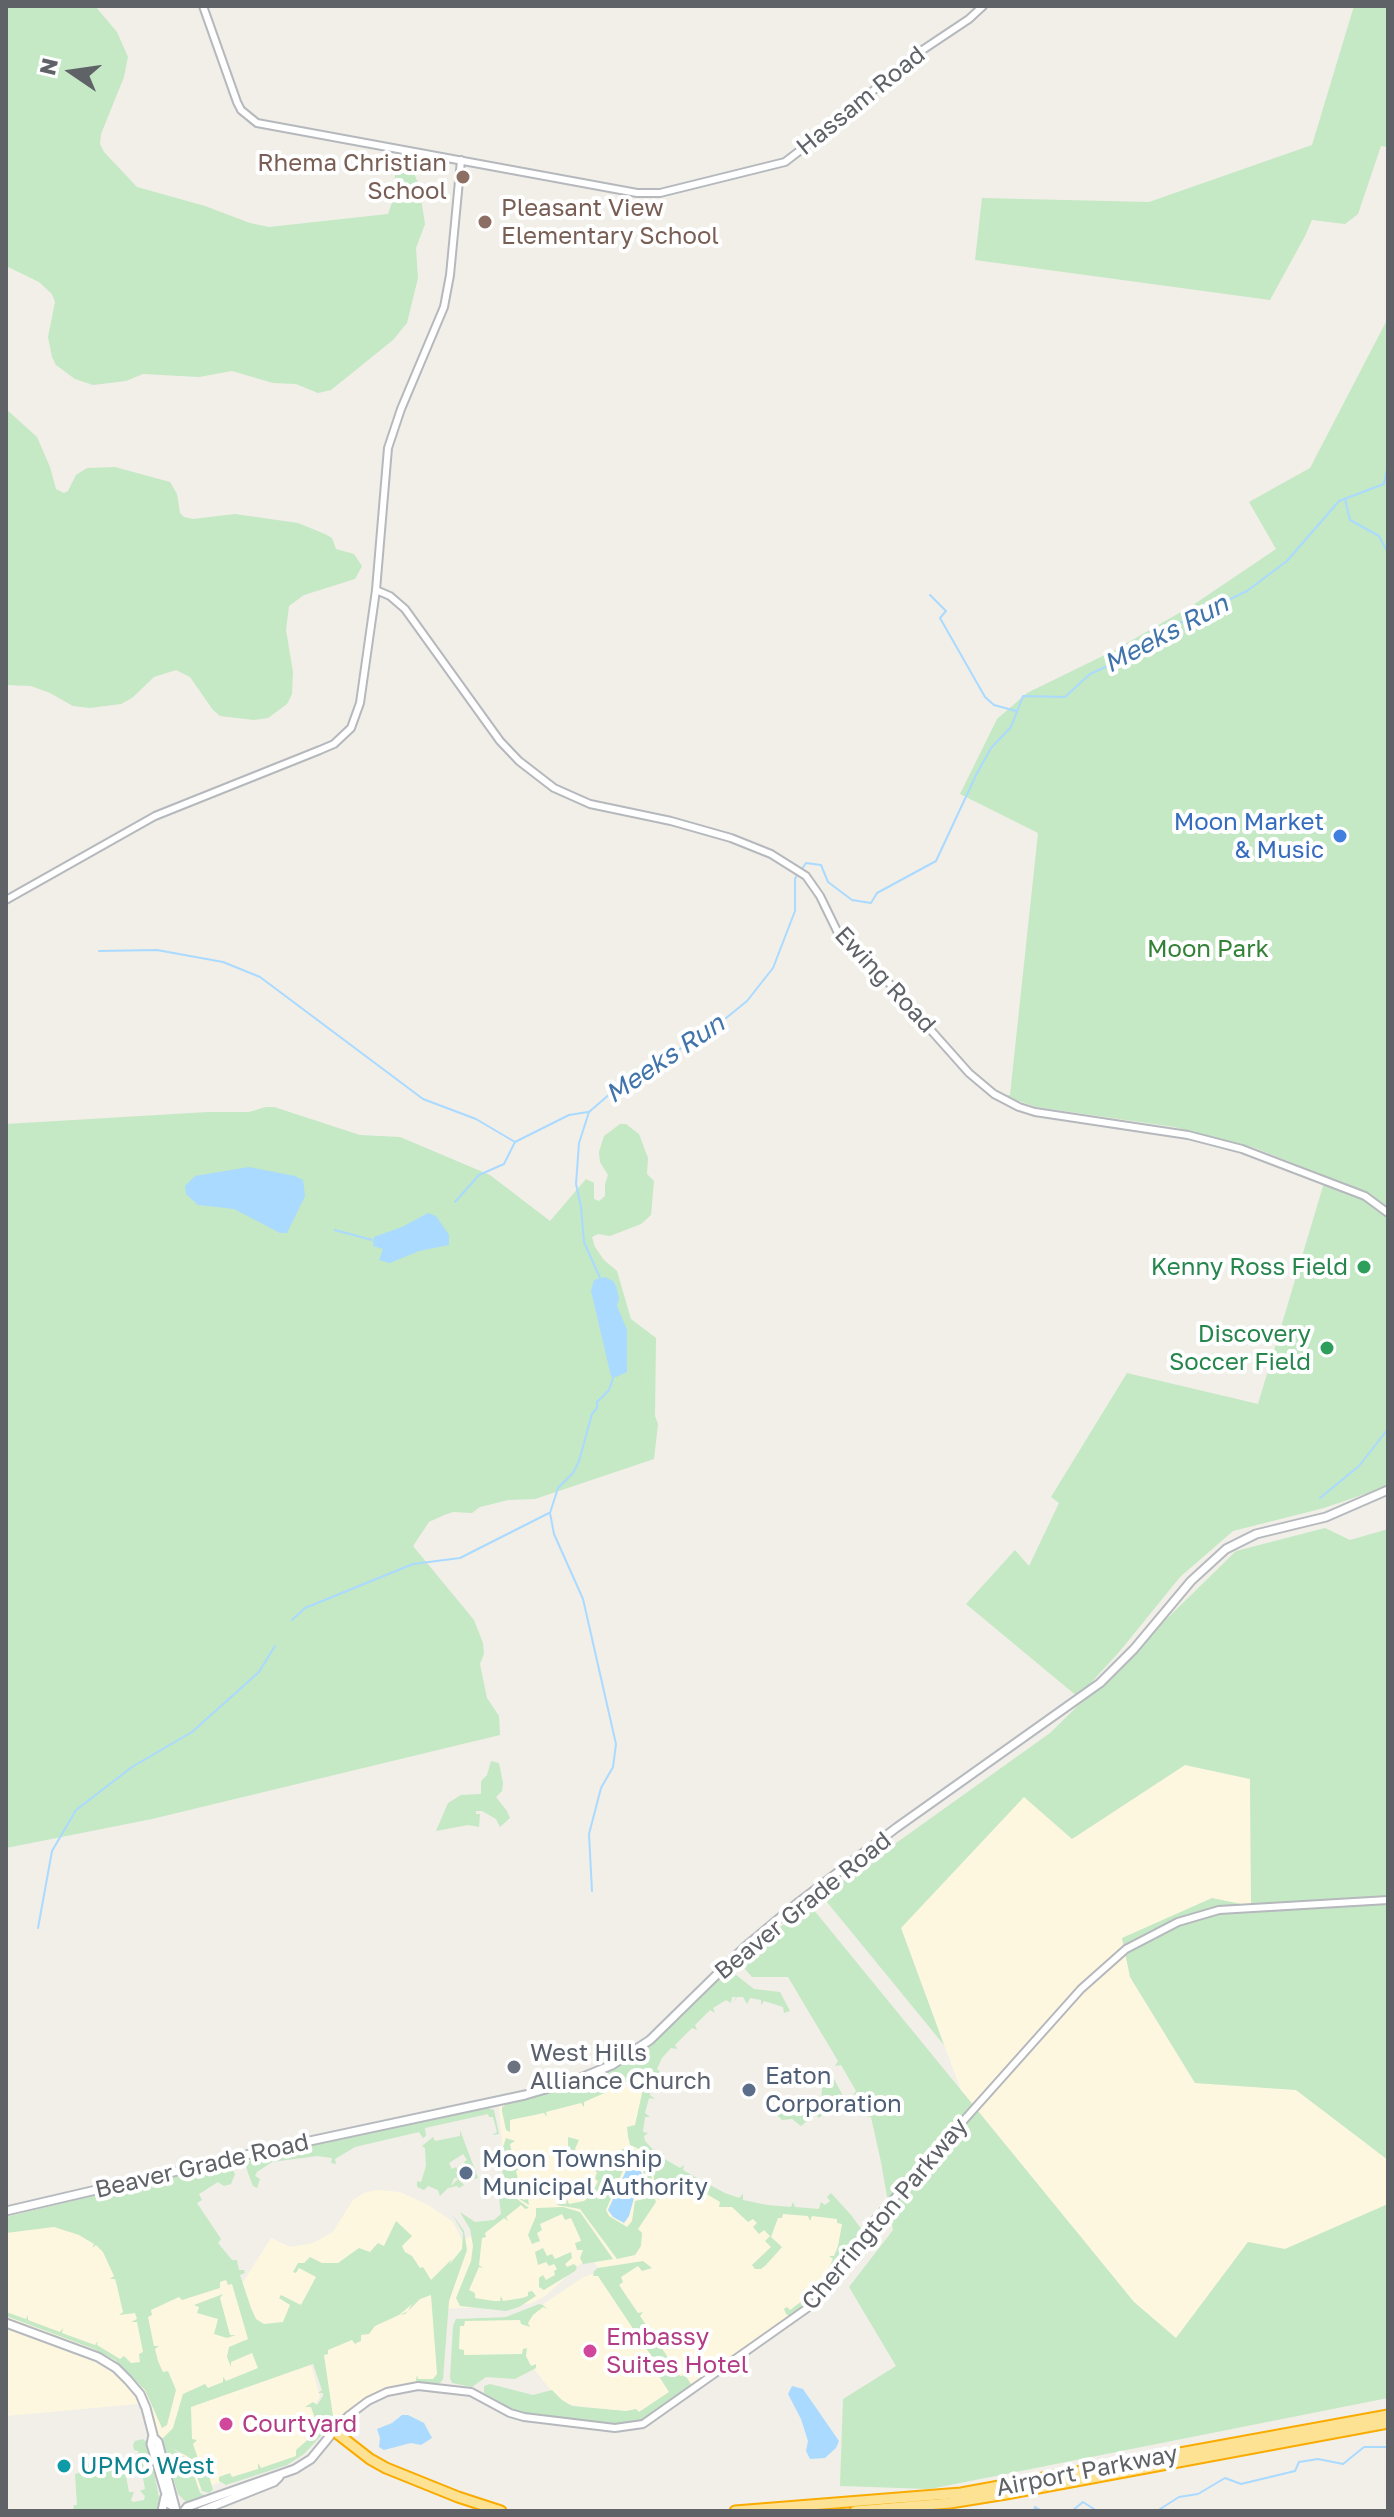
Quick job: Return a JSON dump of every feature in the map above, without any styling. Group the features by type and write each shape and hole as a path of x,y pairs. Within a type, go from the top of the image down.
{"highway":[{"name":"Airport Parkway","path":"735,2511 961,2493 1388,2412"},
{"name":"Airport Parkway","path":"855,2511 950,2503 1006,2494 1388,2423"},
{"path":"334,2431 386,2468 501,2511"}],"main road":[{"name":"Beaver Grade Road","path":"6,2211 263,2151 525,2095 573,2081 612,2065 650,2040 745,1947 799,1902 896,1828 1100,1683 1134,1649 1183,1590 1226,1549 1256,1534 1326,1517 1388,1490"},
{"path":"6,2323 89,2354 116,2368 135,2387 143,2401 154,2438 151,2444 175,2509"},
{"name":"Cherrington Parkway","path":"201,2511 264,2486 311,2459 334,2431"},
{"name":"Cherrington Parkway","path":"184,2511 187,2507 280,2476"},
{"path":"169,2492 190,2502 205,2501"},
{"path":"162,2511 169,2492"}],"street":[{"name":"Hassam Road","path":"203,6 237,102 257,123 637,193 660,193 785,162 841,119 901,65 983,6"},
{"path":"6,900 155,816 306,756 343,737 351,728 360,703 376,590 388,448 444,307 461,160"},
{"name":"Ewing Road","path":"376,590 390,596 405,609 500,741 519,761 554,788 590,804 671,821 731,838 771,854 806,876 820,896 840,937 872,964 969,1073 994,1094 1035,1112 1188,1135 1227,1144 1365,1196 1388,1213"},
{"name":"Cherrington Parkway","path":"334,2431 368,2401 387,2392 418,2386 465,2390 524,2417 615,2428 643,2424 812,2306 826,2291 873,2222 1081,1989 1126,1949 1178,1922 1219,1910 1388,1900"}],"shaded area":[{"path":"1185,1765 1250,1779 1251,1906 1122,1938 1130,1977 1195,2083 1296,2090 1388,2160 1388,2204 1285,2249 1248,2242 1176,2339 1134,2302 961,2090 901,1928 1024,1796 1072,1839"},
{"path":"648,2062 635,2133 655,2164 732,2201 848,2216 825,2290 780,2325 684,2390 591,2259 580,2264 545,2296 530,2304 444,2309 441,2381 408,2386 371,2397 339,2422 333,2423 319,2351 269,2366 191,2397 175,2434 160,2438 148,2403 6,2416 6,2224 57,2211 234,2274 240,2287 271,2238 290,2247 313,2243 333,2232 353,2200 377,2190 400,2192 428,2205 452,2221 462,2240 475,2235 518,2203 502,2144 499,2107 600,2082"},
{"path":"597,2272 675,2390 639,2414 594,2410 560,2402 524,2356 458,2357 460,2319 526,2316 582,2278"},
{"path":"310,2361 320,2397 314,2406 321,2430 297,2458 190,2492 179,2455 190,2450 190,2405"}],"green space":[{"path":"6,6 95,6 117,32 128,57 100,144 137,187 269,227 388,214 394,197 395,173 401,168 414,173 425,224 416,248 418,278 407,323 393,340 331,390 318,393 296,384 273,383 232,371 199,377 143,374 126,381 93,385 75,379 56,365 48,337 55,302 52,294 39,282 6,266"},
{"path":"1354,6 1388,6 1388,147 1381,146 1358,214 1345,224 1312,220 1270,300 975,260 982,198 1149,202 1312,145"},
{"name":"Moon Park","path":"1388,318 1388,1486 1324,1508 1233,1531 1180,1577 1078,1697 966,1604 1015,1550 1029,1566 1059,1503 1051,1497 1127,1373 1258,1404 1326,1176 1255,1148 1174,1127 1036,1107 1002,1095 1010,1095 1038,833 960,794 997,719 1027,693 1115,650 1193,605 1276,549 1249,502 1310,468"},
{"path":"6,409 37,437 56,489 64,493 76,475 87,468 115,467 170,482 184,517 193,519 235,514 298,523 332,538 336,549 354,554 362,566 355,579 304,595 289,606 286,630 293,672 292,694 287,704 268,718 254,720 220,716 190,677 176,670 154,677 121,704 90,708 73,706 31,686 6,685"},
{"path":"266,1107 360,1135 400,1137 490,1175 550,1221 586,1179 594,1183 594,1199 599,1201 605,1196 608,1175 600,1162 599,1152 604,1136 620,1124 626,1124 639,1134 648,1158 647,1174 654,1181 651,1215 641,1224 610,1236 598,1234 592,1237 604,1260 617,1271 631,1319 656,1338 655,1416 658,1424 654,1459 535,1499 508,1500 480,1507 472,1513 444,1515 429,1522 413,1546 474,1620 483,1643 484,1654 480,1664 487,1698 499,1716 500,1735 152,1819 6,1848 6,1124 249,1112"},
{"path":"1325,1528 1350,1540 1388,1529 1388,2160 1296,2090 1195,2083 1130,1977 1122,1938 1212,1898 1251,1906 1250,1779 1185,1765 1072,1839 1024,1797 901,1928 944,2045 822,1896 1050,1733 1236,1551"},
{"path":"491,1761 499,1763 503,1783 502,1791 496,1797 510,1818 500,1827 496,1819 476,1811 480,1814 479,1827 468,1825 436,1831 448,1803 461,1795 481,1794 481,1781 487,1775"},
{"path":"809,1904 1134,2302 1176,2338 1248,2242 1285,2249 1388,2204 1388,2398 930,2489 840,2486 843,2399 896,2366 849,2287 893,2230 881,2162 871,2117 866,2116 869,2113 858,2094 853,2095 856,2091 841,2065 835,2066 838,2061 788,1977 752,1977 738,1961"},
{"path":"731,1971 754,1989 780,1992 790,2011 784,2013 783,2007 764,2001 761,2005 761,2000 750,1998 747,2004 743,1997 737,1997 733,2003 736,1997 732,1997 731,2003 726,2000 713,2008 715,2013 710,2010 695,2025 697,2030 692,2028 675,2045 677,2049 671,2048 662,2058 657,2069 661,2073 656,2073 650,2095 655,2099 649,2098 645,2113 650,2117 645,2117 643,2132 648,2133 644,2136 645,2141 659,2156 664,2153 663,2158 680,2168 684,2165 683,2170 702,2181 708,2178 708,2184 725,2193 739,2198 743,2194 743,2200 767,2205 791,2207 793,2202 795,2207 819,2209 821,2202 825,2205 830,2201 827,2197 831,2193 851,2215 862,2230 824,2289 791,2317 784,2309 787,2307 790,2310 806,2298 815,2289 813,2284 817,2286 826,2274 833,2259 829,2256 834,2256 838,2246 842,2224 837,2223 837,2219 812,2216 810,2221 808,2216 783,2214 782,2218 778,2218 771,2237 782,2247 766,2265 755,2269 752,2265 771,2247 765,2241 770,2236 764,2230 759,2234 753,2227 757,2223 753,2219 748,2222 732,2207 719,2207 720,2202 705,2193 702,2197 703,2192 681,2180 678,2183 674,2181 658,2200 653,2173 641,2150 630,2145 628,2136 627,2127 635,2125 643,2089 639,2088 644,2084 638,2075 618,2087 619,2091 616,2088 584,2102 584,2107 581,2103 546,2112 547,2117 544,2113 510,2120 510,2132 506,2130 502,2111 508,2103 582,2082 633,2057 653,2042 725,1972"},
{"path":"829,2079 834,2079 843,2096 839,2094 826,2105 828,2110 819,2118 815,2114 801,2126 792,2119 782,2120 774,2112 780,2104 785,2110 821,2111 822,2087 805,2086 805,2083 828,2083"},
{"path":"485,2107 494,2110 499,2134 492,2135 497,2132 493,2117 488,2114 425,2128 426,2136 423,2138 419,2132 355,2147 335,2159 336,2164 331,2163 332,2158 317,2156 272,2162 257,2172 255,2176 260,2179 257,2188 253,2186 246,2166 251,2158"},
{"path":"460,2130 478,2178 475,2179 464,2162 467,2160 463,2154 449,2163 452,2169 456,2167 463,2179 454,2178 451,2186 458,2179 464,2185 448,2188 440,2196 438,2190 428,2186 424,2190 417,2187 426,2166 425,2148 422,2146 433,2137 435,2141 460,2136"},
{"path":"568,2137 579,2140 575,2149 578,2156 603,2167 611,2164 618,2151 623,2149 633,2148 641,2155 652,2178 656,2202 638,2229 642,2233 641,2246 635,2255 617,2259 580,2209 557,2205 566,2204 567,2199 569,2204 584,2201 592,2194 598,2181 595,2179 597,2172 581,2165 568,2149","holes":["636,2152 640,2155 646,2191 644,2199 635,2201 632,2221 627,2227 609,2216 606,2210 623,2170"]},
{"path":"506,2138 515,2141 510,2144 515,2168 520,2168 516,2171 523,2200 528,2199 529,2205 502,2188 505,2178 498,2162"},
{"path":"223,2164 232,2168 235,2174 231,2184 224,2186 218,2182 199,2194 202,2200 197,2203 221,2239 218,2243 232,2260 237,2260 239,2270 244,2270 245,2273 240,2275 251,2308 256,2319 264,2324 283,2322 290,2305 279,2298 281,2295 301,2305 316,2277 299,2268 296,2273 293,2272 298,2263 304,2263 310,2257 322,2263 338,2263 359,2248 370,2252 378,2243 384,2246 396,2221 412,2236 402,2246 405,2252 420,2268 423,2267 431,2280 462,2249 463,2233 452,2214 464,2231 467,2250 449,2301 443,2379 440,2383 418,2383 416,2380 417,2375 418,2379 433,2379 437,2374 431,2295 420,2299 408,2311 412,2304 399,2315 375,2326 369,2334 361,2335 361,2341 356,2345 352,2340 328,2350 328,2354 324,2355 336,2420 304,2454 287,2465 226,2485 219,2481 219,2477 230,2473 232,2477 258,2469 258,2463 261,2468 296,2456 296,2450 319,2430 311,2407 305,2407 313,2402 317,2405 323,2396 323,2393 318,2393 322,2390 313,2364 191,2407 192,2439 197,2440 193,2444 203,2473 208,2472 213,2490 209,2493 202,2491 191,2460 171,2448 189,2460 200,2493 208,2497 187,2503 178,2494 162,2439 173,2428 183,2394 205,2384 208,2388 223,2382 223,2377 226,2381 258,2368 252,2353 231,2362 231,2367 227,2357 229,2347 248,2339 232,2284 228,2285 226,2280 220,2282 220,2288 182,2300 179,2297 151,2310 152,2315 148,2317 154,2346 159,2346 155,2349 158,2361 163,2372 168,2371 176,2390 167,2425 162,2428 145,2390 115,2360 6,2316 6,2312 26,2319 28,2315 28,2320 60,2332 63,2328 62,2333 95,2345 98,2341 97,2345 120,2359 124,2356 131,2363 140,2362 139,2354 143,2352 137,2322 131,2322 137,2319 135,2313 119,2315 123,2312 117,2286 115,2279 110,2279 114,2276 103,2252 96,2245 92,2248 94,2244 79,2235 54,2227 6,2233 6,2217"},
{"path":"504,2193 529,2208 521,2205 506,2217 508,2221 504,2218 485,2233 479,2265 483,2268 479,2267 469,2290 475,2293 475,2298 494,2301 500,2301 501,2296 503,2301 522,2298 532,2291 536,2296 506,2311 460,2306 456,2298 471,2261 473,2246 470,2229 460,2212 475,2222 494,2220 501,2214 499,2197"},
{"path":"563,2207 580,2212 613,2259 583,2264 580,2258 583,2250 577,2250 575,2243 581,2241 580,2238 571,2218 565,2220 562,2214 540,2224 542,2230 537,2233 540,2241 532,2244 528,2235 536,2208"},
{"path":"543,2248 547,2256 552,2254 555,2259 571,2252 572,2258 565,2264 567,2267 574,2264 577,2267 544,2290 539,2287 539,2278 543,2275 546,2280 555,2275 557,2269 554,2264 549,2266 546,2262 538,2265 535,2252"},
{"path":"643,2261 652,2268 642,2271 638,2266 621,2277 623,2282 619,2285 638,2313 643,2312 640,2316 659,2344 664,2343 661,2347 680,2376 685,2375 690,2388 647,2418 624,2425 517,2412 484,2393 484,2386 490,2384 533,2395 552,2390 572,2406 626,2411 636,2409 639,2412 669,2392 655,2370 658,2366 598,2276 593,2276 598,2268"},
{"path":"223,2294 220,2298 230,2335 236,2335 227,2338 214,2334 218,2319 197,2313 199,2307 194,2305"},
{"path":"539,2304 547,2309 543,2307 533,2315 528,2323 530,2327 521,2324 520,2320 465,2321 464,2326 460,2326 459,2349 464,2350 464,2355 522,2354 523,2349 527,2348 526,2356 531,2366 536,2364 536,2368 515,2379 486,2377 472,2387 452,2383 453,2326 456,2319 506,2317"},
{"path":"143,2439 148,2443 160,2502 158,2511 73,2511 74,2505 77,2505 75,2474 87,2463 123,2460 129,2492 134,2492 131,2500 144,2500 145,2496 140,2491 145,2489 138,2451 134,2450 133,2445 135,2441"}],"water":[{"path":"249,1167 303,1180 305,1196 287,1233 280,1233 234,1209 198,1205 186,1194 185,1186 195,1176"},
{"path":"428,1213 436,1216 449,1235 449,1245 419,1251 390,1263 379,1260 383,1249 373,1246 374,1237"},
{"path":"605,1277 616,1286 617,1306 627,1330 627,1372 616,1377 611,1376 591,1291 594,1280"},
{"path":"630,2162 636,2164 643,2175 645,2193 641,2199 634,2198 624,2223 608,2210"},
{"path":"792,2386 803,2389 839,2441 825,2458 810,2459 806,2451 808,2441 788,2394"},
{"path":"402,2415 424,2423 432,2438 421,2445 411,2443 384,2450 379,2447 377,2429"}],"waterway":[{"name":"Meeks Run","path":"801,870 806,863 821,865 828,882 852,900 871,903 877,893 936,861 977,773 991,748 1011,727 1023,696 1065,697 1090,674 1139,652 1161,632 1247,591 1287,561 1339,501 1384,484 1388,464"},
{"path":"1345,499 1350,520 1379,536 1388,553"},
{"path":"930,595 946,611 940,618 985,697 994,705 1016,711"},
{"name":"Meeks Run","path":"600,1278 584,1242 576,1184 579,1143 589,1112 633,1074 704,1036 747,1001 773,968 795,911 797,875"},
{"path":"99,951 157,950 223,962 260,977 423,1099 476,1119 515,1142"},
{"path":"455,1202 479,1175 504,1164 515,1142 569,1115 588,1112"},
{"path":"335,1230 372,1240"},
{"name":"Meeks Run","path":"592,1891 589,1834 601,1788 613,1767 616,1744 583,1599 554,1534 550,1513 558,1488 573,1473 579,1461 592,1414 597,1402 609,1390 614,1375"},
{"path":"1320,1498 1359,1466 1388,1429"},
{"path":"292,1620 305,1608 413,1564 460,1558 549,1513"},
{"path":"38,1928 52,1851 76,1810 132,1767 192,1732 259,1672 275,1646"},
{"path":"1157,2511 1179,2497 1198,2494 1225,2478 1241,2484 1295,2471 1299,2462 1318,2459 1343,2464 1364,2447 1388,2447"},
{"path":"1072,2511 1083,2502 1097,2511"},
{"path":"1034,2511 1035,2507 1042,2511"},
{"path":"406,2511 440,2511"}],"place":[{"name":"Rhema Christian School","path":"463,177"},
{"name":"Pleasant View Elementary School","path":"485,222"},
{"name":"Moon Market & Music","path":"1340,836"},
{"name":"Kenny Ross Field","path":"1364,1267"},
{"name":"Discovery Soccer Field","path":"1327,1348"},
{"name":"West Hills Alliance Church","path":"514,2067"},
{"name":"Eaton Corporation","path":"749,2090"},
{"name":"Moon Township Municipal Authority","path":"466,2173"},
{"name":"Embassy Suites Hotel","path":"590,2351"},
{"name":"Courtyard","path":"226,2424"},
{"name":"UPMC West","path":"64,2466"}]}
